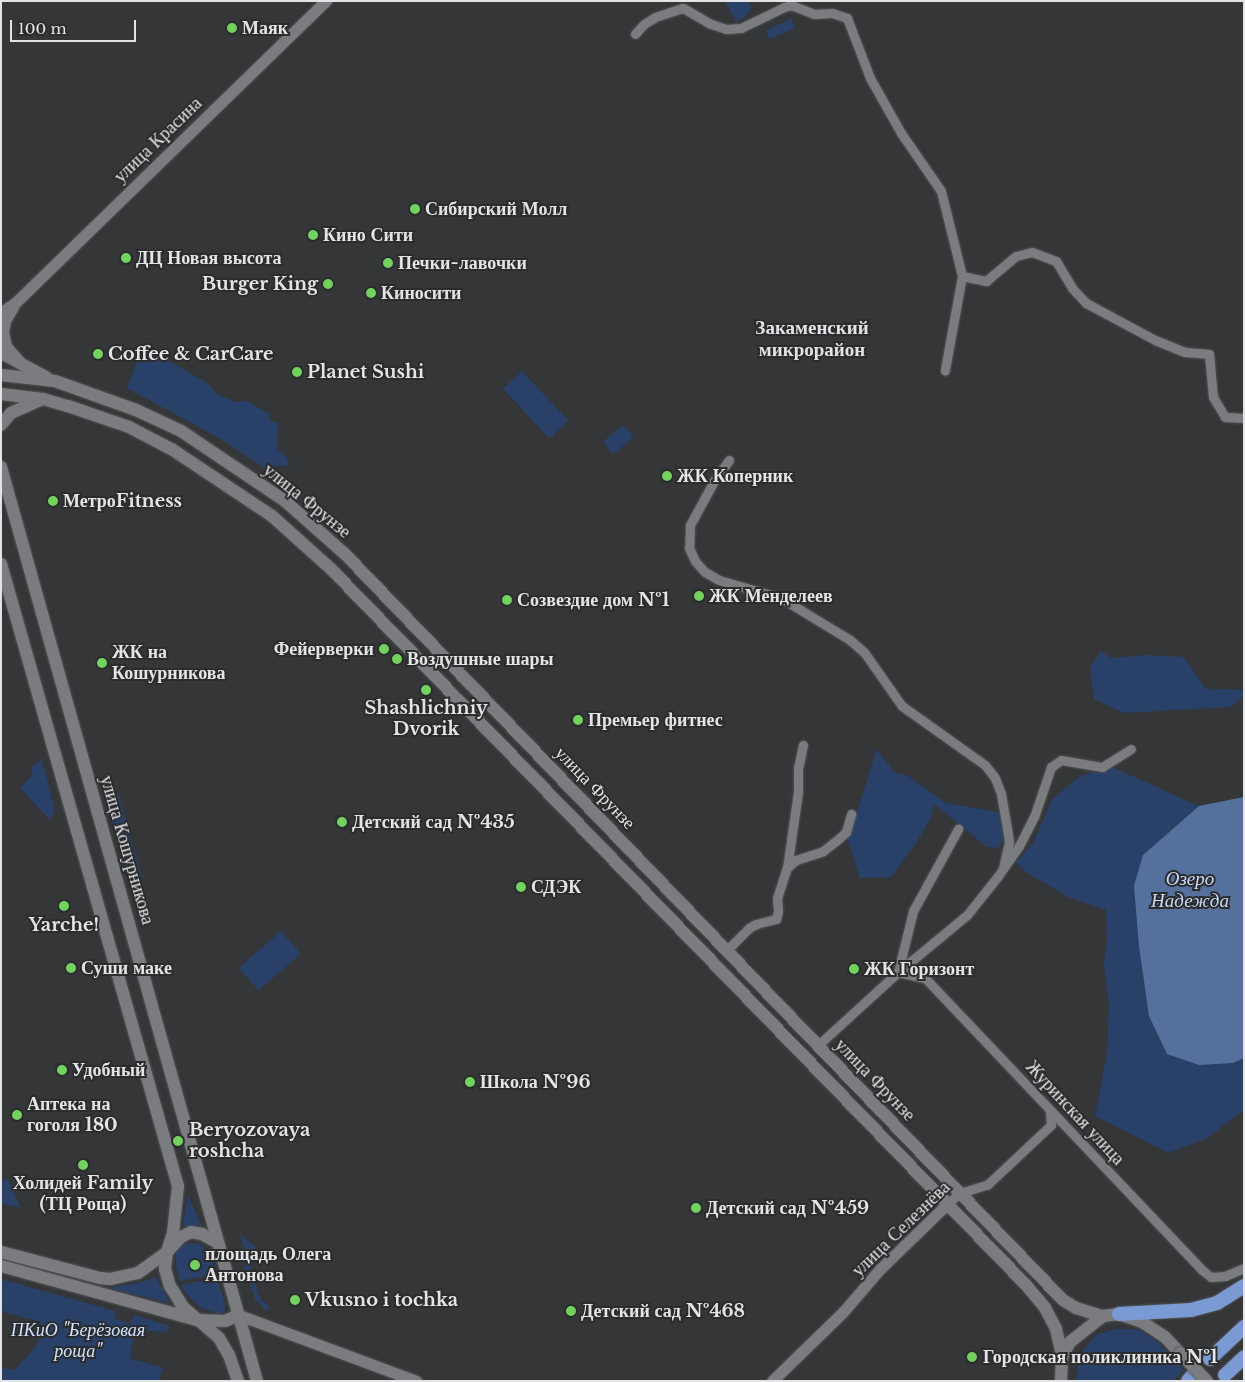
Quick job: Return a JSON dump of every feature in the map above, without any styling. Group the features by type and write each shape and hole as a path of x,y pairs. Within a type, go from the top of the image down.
{"highway":[{"path":"1118,1314 1170,1313 1198,1309 1223,1300 1244,1286"},
{"path":"1210,1359 1244,1327"},
{"path":"1225,1375 1244,1357"}],"main road":[{"path":"1,353 55,381"},
{"name":"улица Фрунзе","path":"1,375 55,381 118,402 181,431 285,501 345,554 1063,1300 1076,1308 1103,1316"},
{"name":"улица Фрунзе","path":"1,394 43,399 78,409 135,430 173,450 272,516 331,569 494,735 946,1205 1026,1285 1045,1308 1056,1330 1062,1356 1061,1381"},
{"path":"1,425 11,414 43,399"},
{"name":"улица Кошурникова","path":"1,467 218,1243"},
{"path":"1,564 176,1177 178,1186 173,1233 167,1252 165,1269 170,1286 182,1307 219,1338 229,1354 238,1381"},
{"path":"494,735 507,721"},
{"path":"553,797 566,783"},
{"path":"1,1252 110,1279 138,1273 167,1252 173,1243 191,1232 202,1234 218,1243 257,1381"},
{"path":"1,1266 197,1320 225,1321 239,1315"},
{"path":"1062,1356 1070,1342 1103,1316 1118,1314 1142,1322 1165,1337 1207,1381"}],"street":[{"name":"улица Красина","path":"1,312 15,303 326,1"},
{"path":"801,1 806,12"},
{"path":"635,34 644,24 655,17 682,8 711,24 726,29 747,26 784,7 800,7 806,12 814,14 839,14 849,21 870,78 901,133 941,191 962,276 945,370"},
{"path":"962,276 986,281 1016,256 1032,252 1056,261 1072,288 1086,303 1156,340 1185,352 1209,354 1213,397 1225,417 1244,418"},
{"name":"улица Красина","path":"15,303 5,321 3,330 6,346 22,364"},
{"path":"728,460 711,486 690,525 689,548 695,561 705,572 719,580 781,598 850,640 864,652 902,706 986,765 995,778 1001,794 1007,828 1009,842 1002,869"},
{"path":"726,951 748,928 776,919 777,898 786,868 798,792 798,768 803,745"},
{"path":"817,1046 898,972 967,915 1019,846 1034,817 1051,767 1061,760 1102,767 1131,749"},
{"path":"786,868 796,860 823,851 836,841 846,832 851,814"},
{"path":"898,972 913,911 958,830"},
{"name":"Журинская улица","path":"898,972 924,978 1202,1270 1211,1277 1225,1276 1244,1268"},
{"name":"улица Селезнёва","path":"772,1381 844,1312 880,1269 946,1205 960,1193 987,1185 1051,1125 1050,1110"},
{"path":"239,1315 416,1381"}],"green space":[{"path":"725,1 748,1 751,8 745,17 736,22"},
{"path":"791,19 795,28 769,40 765,30"},
{"path":"143,346 206,382 216,393 234,402 247,401 270,414 269,419 278,424 277,448 286,457 290,465 263,467 221,439 127,388"},
{"path":"522,371 568,421 549,438 503,389"},
{"path":"624,425 634,438 613,454 603,442"},
{"path":"1101,651 1111,658 1144,655 1184,657 1206,689 1244,690 1244,695 1231,707 1124,713 1094,699 1090,668"},
{"path":"877,749 894,772 908,776 946,803 999,812 1003,838 999,848 987,847 934,804 930,820 891,877 860,878 848,840"},
{"path":"42,759 55,812 49,819 20,788 33,775 31,768"},
{"path":"1112,767 1199,806 1143,855 1233,1063 1244,1058 1244,1110 1206,1139 1168,1153 1095,1116 1107,1053 1109,1007 1104,964 1107,937 1106,910 1068,897 1029,874 1015,863 1033,843 1052,799 1080,776"},
{"path":"118,793 142,878 128,882 107,803"},
{"path":"281,931 301,954 258,990 239,968"},
{"path":"7,1178 21,1208 1,1203 1,1184"},
{"path":"188,1195 202,1227 183,1226"},
{"path":"240,1235 255,1246 256,1252 251,1269 260,1299 269,1306 267,1311 255,1299 244,1267 248,1260"},
{"path":"198,1243 207,1250 216,1274 180,1281 176,1266 176,1251 185,1244"},
{"path":"156,1277 170,1303 108,1288 138,1283"},
{"path":"217,1277 225,1304 225,1310 221,1314 201,1308 188,1296 181,1285"},
{"name":"ПКиО \"Берёзовая роща\"","path":"1,1279 115,1311 115,1318 130,1324 134,1315 170,1326 166,1332 134,1330 130,1358 163,1368 159,1381 1,1381 1,1368 15,1370 37,1345 41,1322 1,1311"},
{"path":"1116,1329 1140,1330 1160,1344 1184,1370 1173,1381 1076,1381 1079,1355 1096,1335"}],"water":[{"name":"Озеро Надежда","path":"1244,797 1244,1058 1233,1063 1199,1065 1167,1054 1149,1016 1139,946 1134,886 1143,855 1199,806"}],"place":[{"name":"Маяк","path":"232,28"},
{"name":"Сибирский Молл","path":"415,209"},
{"name":"Кино Сити","path":"313,235"},
{"name":"ДЦ Новая высота","path":"126,258"},
{"name":"Печки-лавочки","path":"388,263"},
{"name":"Burger King","path":"328,284"},
{"name":"Киносити","path":"371,293"},
{"name":"Coffee & CarCare","path":"98,354"},
{"name":"Planet Sushi","path":"297,372"},
{"name":"ЖК Коперник","path":"667,476"},
{"name":"МетроFitness","path":"53,501"},
{"name":"ЖК Менделеев","path":"699,596"},
{"name":"Созвездие дом №1","path":"507,600"},
{"name":"Фейерверки","path":"384,649"},
{"name":"Воздушные шары","path":"397,659"},
{"name":"ЖК на Кошурникова","path":"102,663"},
{"name":"Shashlichniy Dvorik","path":"426,690"},
{"name":"Премьер фитнес","path":"578,720"},
{"name":"Детский сад №435","path":"342,822"},
{"name":"СДЭК","path":"521,887"},
{"name":"Yarche!","path":"64,906"},
{"name":"Суши маке","path":"71,968"},
{"name":"ЖК Горизонт","path":"854,969"},
{"name":"Удобный","path":"62,1070"},
{"name":"Школа №96","path":"470,1082"},
{"name":"Аптека на гоголя 180","path":"17,1115"},
{"name":"Beryozovaya roshcha","path":"178,1141"},
{"name":"Холидей Family (ТЦ Роща)","path":"83,1165"},
{"name":"Детский сад №459","path":"696,1208"},
{"name":"площадь Олега Антонова","path":"195,1265"},
{"name":"Vkusno i tochka","path":"295,1300"},
{"name":"Детский сад №468","path":"571,1311"},
{"name":"Городская поликлиника №1","path":"972,1357"}],"district":[{"name":"Закаменский микрорайон","path":"812,339"}]}
